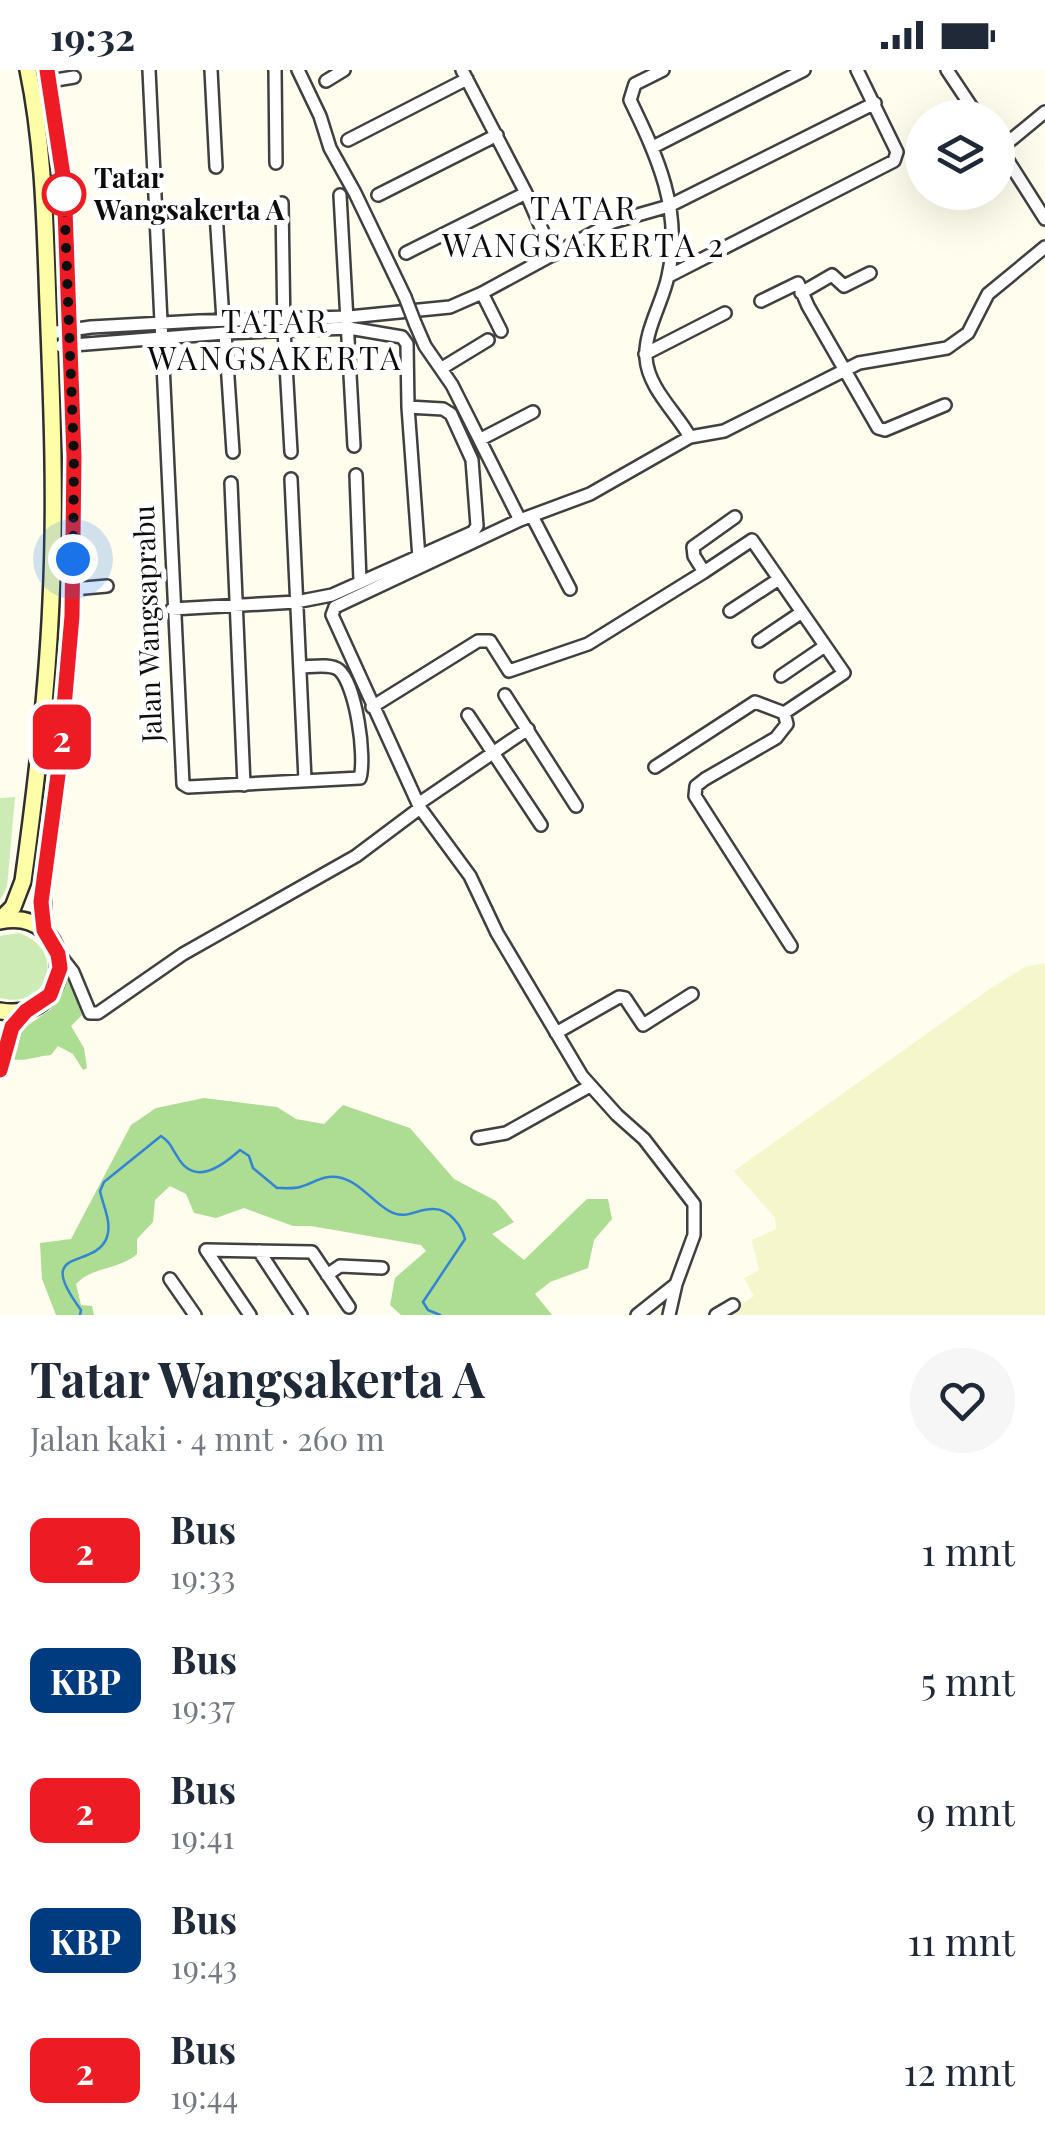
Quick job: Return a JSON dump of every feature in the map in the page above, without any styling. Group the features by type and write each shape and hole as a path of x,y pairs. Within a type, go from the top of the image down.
{"main road":[{"path":"0,920 13,907 22,881 48,666 53,542 44,190 28,70"},
{"path":"0,1070 12,1027 26,1011 50,995 57,982 58,954 44,930 41,902 62,740 72,590 70,338 64,182 48,76"},
{"path":"0,920 22,920 44,930"},
{"path":"0,1011 26,1011"}],"street":[{"name":"Jalan Wangsaprabu","path":"149,70 180,778 188,787 356,779 362,775 359,717 341,671 333,667 300,667"},
{"path":"211,70 216,167"},
{"path":"275,70 276,164"},
{"path":"298,70 330,148 364,210 425,346 442,368 570,589"},
{"path":"326,81 344,70"},
{"path":"663,70 635,84 630,100 663,170 672,242 668,276 645,354 649,374 689,434"},
{"path":"653,148 804,70"},
{"path":"668,276 894,160 897,152 857,70"},
{"path":"947,70 968,100"},
{"path":"348,140 465,75 553,255"},
{"path":"48,76 74,77"},
{"path":"70,338 91,326 349,323 450,307 614,222 669,206 874,103"},
{"path":"1015,135 1045,112"},
{"path":"378,194 496,136"},
{"path":"1015,172 1045,219"},
{"path":"406,254 526,193"},
{"path":"340,195 354,446"},
{"path":"282,203 291,452"},
{"path":"216,213 233,452"},
{"path":"669,1315 694,1235 694,1204 644,1139 590,1086 496,934 470,876 419,806 332,616 335,607 624,478 689,434 724,430 858,363 946,348 968,333 988,294 1045,247"},
{"path":"801,293 834,274 844,286 870,273"},
{"path":"760,301 795,282 882,430 946,404"},
{"path":"482,293 501,330"},
{"path":"645,354 725,314"},
{"path":"349,323 406,340 419,558"},
{"path":"91,326 92,342"},
{"path":"50,340 162,338 224,326"},
{"path":"442,368 488,340"},
{"path":"172,609 296,602 332,595 476,530 473,468 450,414 443,409 408,406"},
{"path":"481,440 533,412"},
{"path":"356,475 360,580"},
{"path":"291,479 306,780"},
{"path":"231,483 244,785"},
{"path":"704,572 693,547 735,517"},
{"path":"372,707 478,640 490,642 509,671 575,650 752,540 844,673 784,713"},
{"path":"730,612 778,578"},
{"path":"72,590 108,586"},
{"path":"759,641 802,612"},
{"path":"781,676 825,646"},
{"path":"506,694 576,806"},
{"path":"655,767 755,702 784,713"},
{"path":"784,713 787,724 776,738 705,779 696,786 695,796 791,946"},
{"path":"468,715 541,826"},
{"path":"58,954 73,972 90,1013 98,1013 183,954 356,856 528,729"},
{"path":"556,1032 619,997 624,998 643,1025 692,994"},
{"path":"478,1138 506,1133 590,1086"},
{"path":"250,1315 206,1250 312,1252 349,1307"},
{"path":"259,1251 301,1315"},
{"path":"327,1274 340,1266 382,1268"},
{"path":"170,1279 195,1315"},
{"path":"637,1315 676,1284"},
{"path":"716,1315 732,1305"}],"green space":[{"path":"15,797 7,887 0,900 0,798"},
{"path":"19,933 44,952 46,977 31,996 17,1000 0,998 0,936"},
{"path":"1045,963 1045,1315 724,1315 754,1296 744,1278 759,1270 752,1240 776,1229 775,1218 734,1171 988,990 1025,967"},
{"path":"67,972 82,1015 71,1026 84,1048 87,1068 83,1070 73,1054 58,1046 51,1055 12,1059 23,1029 51,1009"},
{"path":"204,1098 277,1107 296,1119 324,1124 343,1105 410,1128 454,1179 496,1201 514,1222 492,1234 524,1260 587,1199 608,1199 612,1219 594,1240 588,1268 550,1282 535,1294 552,1315 401,1315 390,1305 395,1278 426,1251 421,1245 293,1226 244,1208 216,1218 194,1213 186,1194 170,1186 155,1200 153,1222 137,1239 137,1254 76,1284 81,1305 92,1306 94,1315 56,1315 42,1279 40,1243 71,1239 131,1125 156,1108"}],"waterway":[{"path":"80,1315 63,1276 65,1267 100,1247 107,1237 108,1220 100,1191 104,1182 161,1136 191,1171 216,1168 240,1150 249,1156 253,1168 277,1188 297,1188 337,1177 352,1182 395,1214 428,1209 450,1215 465,1239 423,1302 428,1310 440,1315"}],"bus line":[{"name":"2","path":"0,1070 12,1027 26,1011 50,995 60,968 53,941 44,930 41,902 68,674 74,457 64,182 47,70"}],"place":[{"name":"Tatar Wangsakerta A","path":"64,194"}],"district":[{"name":"TATAR WANGSAKERTA 2","path":"584,228"},
{"name":"TATAR WANGSAKERTA","path":"275,340"}],"route":[{"path":"64,194 74,457 73,559"}]}
